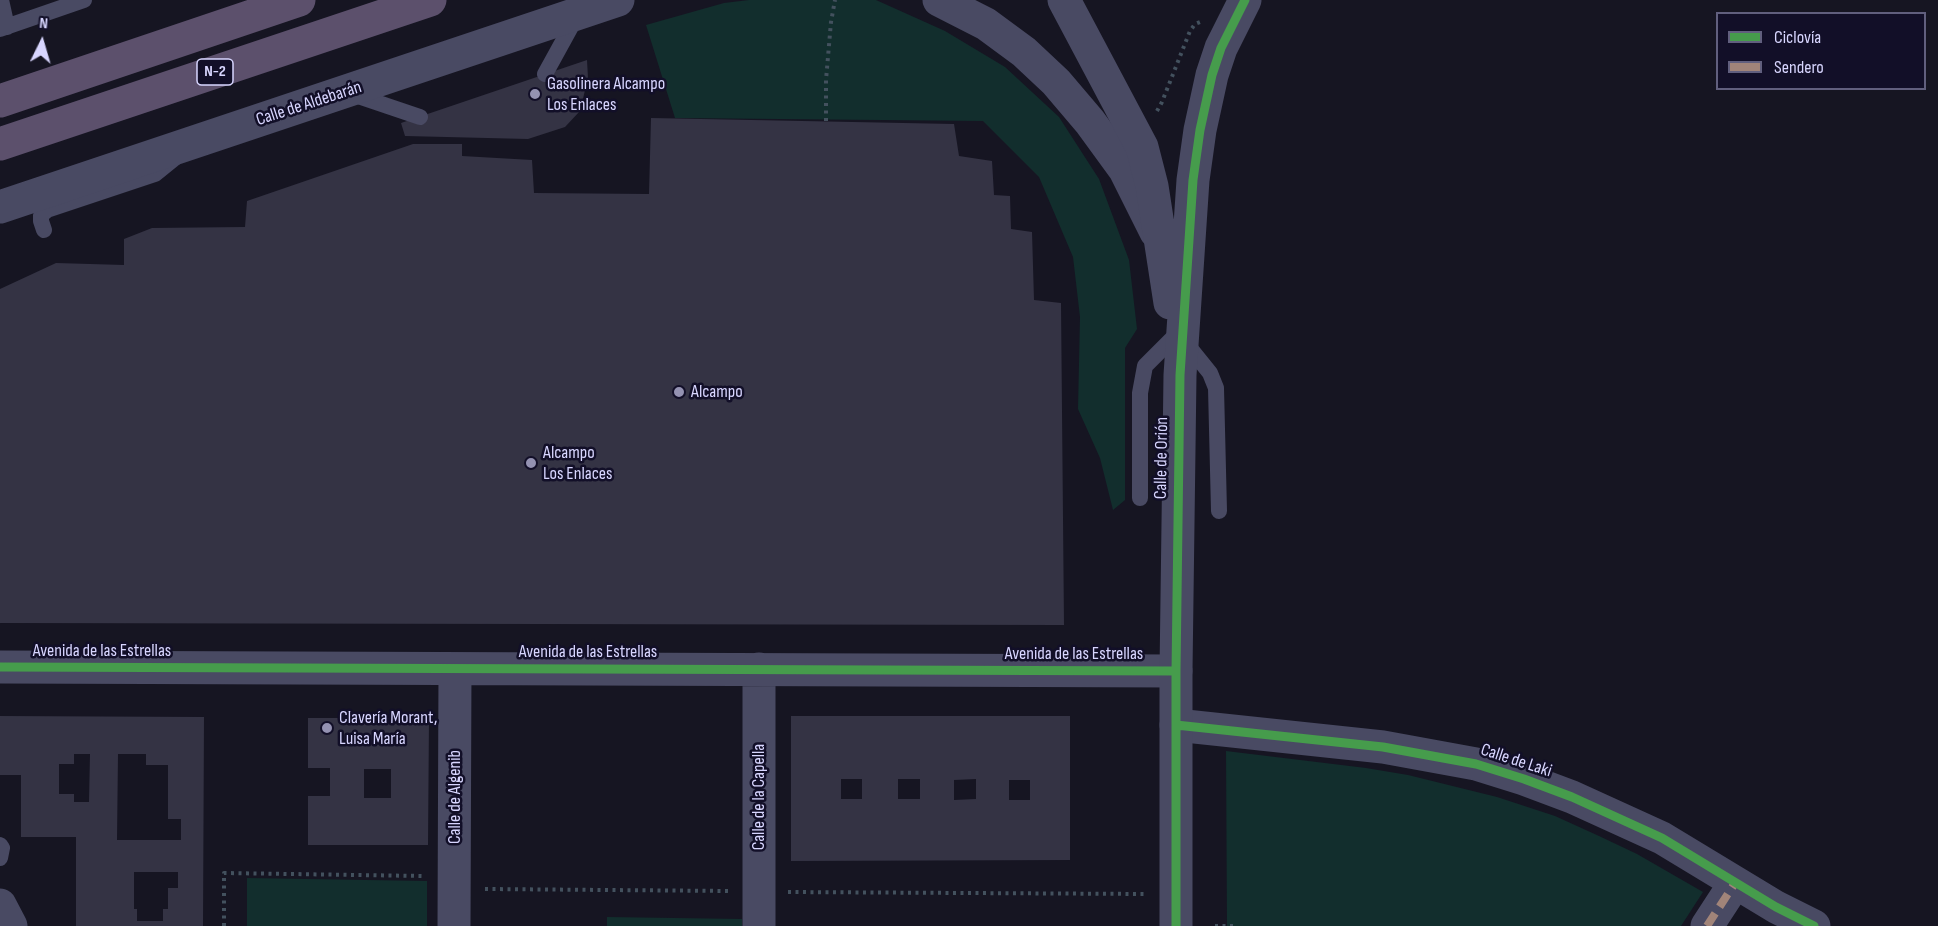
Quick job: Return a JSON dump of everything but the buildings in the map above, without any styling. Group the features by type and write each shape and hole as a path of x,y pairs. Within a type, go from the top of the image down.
{"highway":[{"name":"N-2","path":"0,101 299,0"},
{"name":"N-2","path":"0,144 430,0"}],"street":[{"name":"Calle de Aldebarán","path":"0,207 618,0"},
{"name":"Calle de Orión","path":"939,0 986,24 1024,52 1056,82 1090,122 1125,170 1162,243"},
{"name":"Calle de Orión","path":"1064,0 1142,147 1152,186 1178,337 1180,375 1176,910"},
{"name":"Calle de Orión","path":"1178,337 1200,130 1212,75 1221,48 1245,0"},
{"name":"Avenida de las Estrellas","path":"0,666 1176,671"},
{"name":"Calle de Algenib","path":"454,926 455,669"},
{"name":"Calle de la Capella","path":"759,669 759,926"},
{"name":"Calle de Laki","path":"1176,725 1383,747 1476,764 1524,778 1617,816 1662,838 1735,883 1814,926"},
{"path":"1707,926 1735,883"},
{"path":"0,905 11,926"}],"lane":[{"path":"1,0 4,28 84,0"},
{"path":"545,74 578,14"},
{"path":"345,91 420,117"},
{"path":"44,230 41,215 47,210 155,174 193,142"},
{"path":"1140,498 1140,393 1145,366 1178,337 1210,373 1216,388 1220,511"},
{"path":"0,845 0,858"}],"path":[{"path":"826,121 826,80 835,0"},
{"path":"1153,115 1162,102 1190,31 1195,24 1204,21"},
{"path":"224,926 224,873 759,891 1176,910"},
{"path":"1215,926 1237,926"}],"green space":[{"path":"749,0 876,0 945,31 1005,67 1059,117 1099,179 1129,260 1137,329 1125,348 1125,500 1113,510 1100,458 1078,409 1080,317 1073,257 1039,177 983,121 675,118 646,25 724,3"},
{"path":"1226,751 1408,775 1497,797 1555,816 1599,836 1637,854 1703,892 1681,926 1227,926"},
{"path":"247,878 427,881 427,926 247,926"},
{"path":"607,917 742,919 742,926 607,926"}],"marked path":[{"path":"1707,926 1735,883"}],"cycle path":[{"path":"1176,926 1176,671 1180,375 1193,180 1200,130 1212,75 1221,48 1245,0"},
{"path":"0,667 1176,671"},
{"path":"1176,725 1383,747 1476,764 1524,779 1572,797 1662,838 1776,907 1814,926"}],"place":[{"name":"Gasolinera Alcampo Los Enlaces","path":"535,94"},
{"name":"Alcampo","path":"679,392"},
{"name":"Alcampo Los Enlaces","path":"531,463"},
{"name":"Clavería Morant, Luisa María","path":"327,728"}]}
